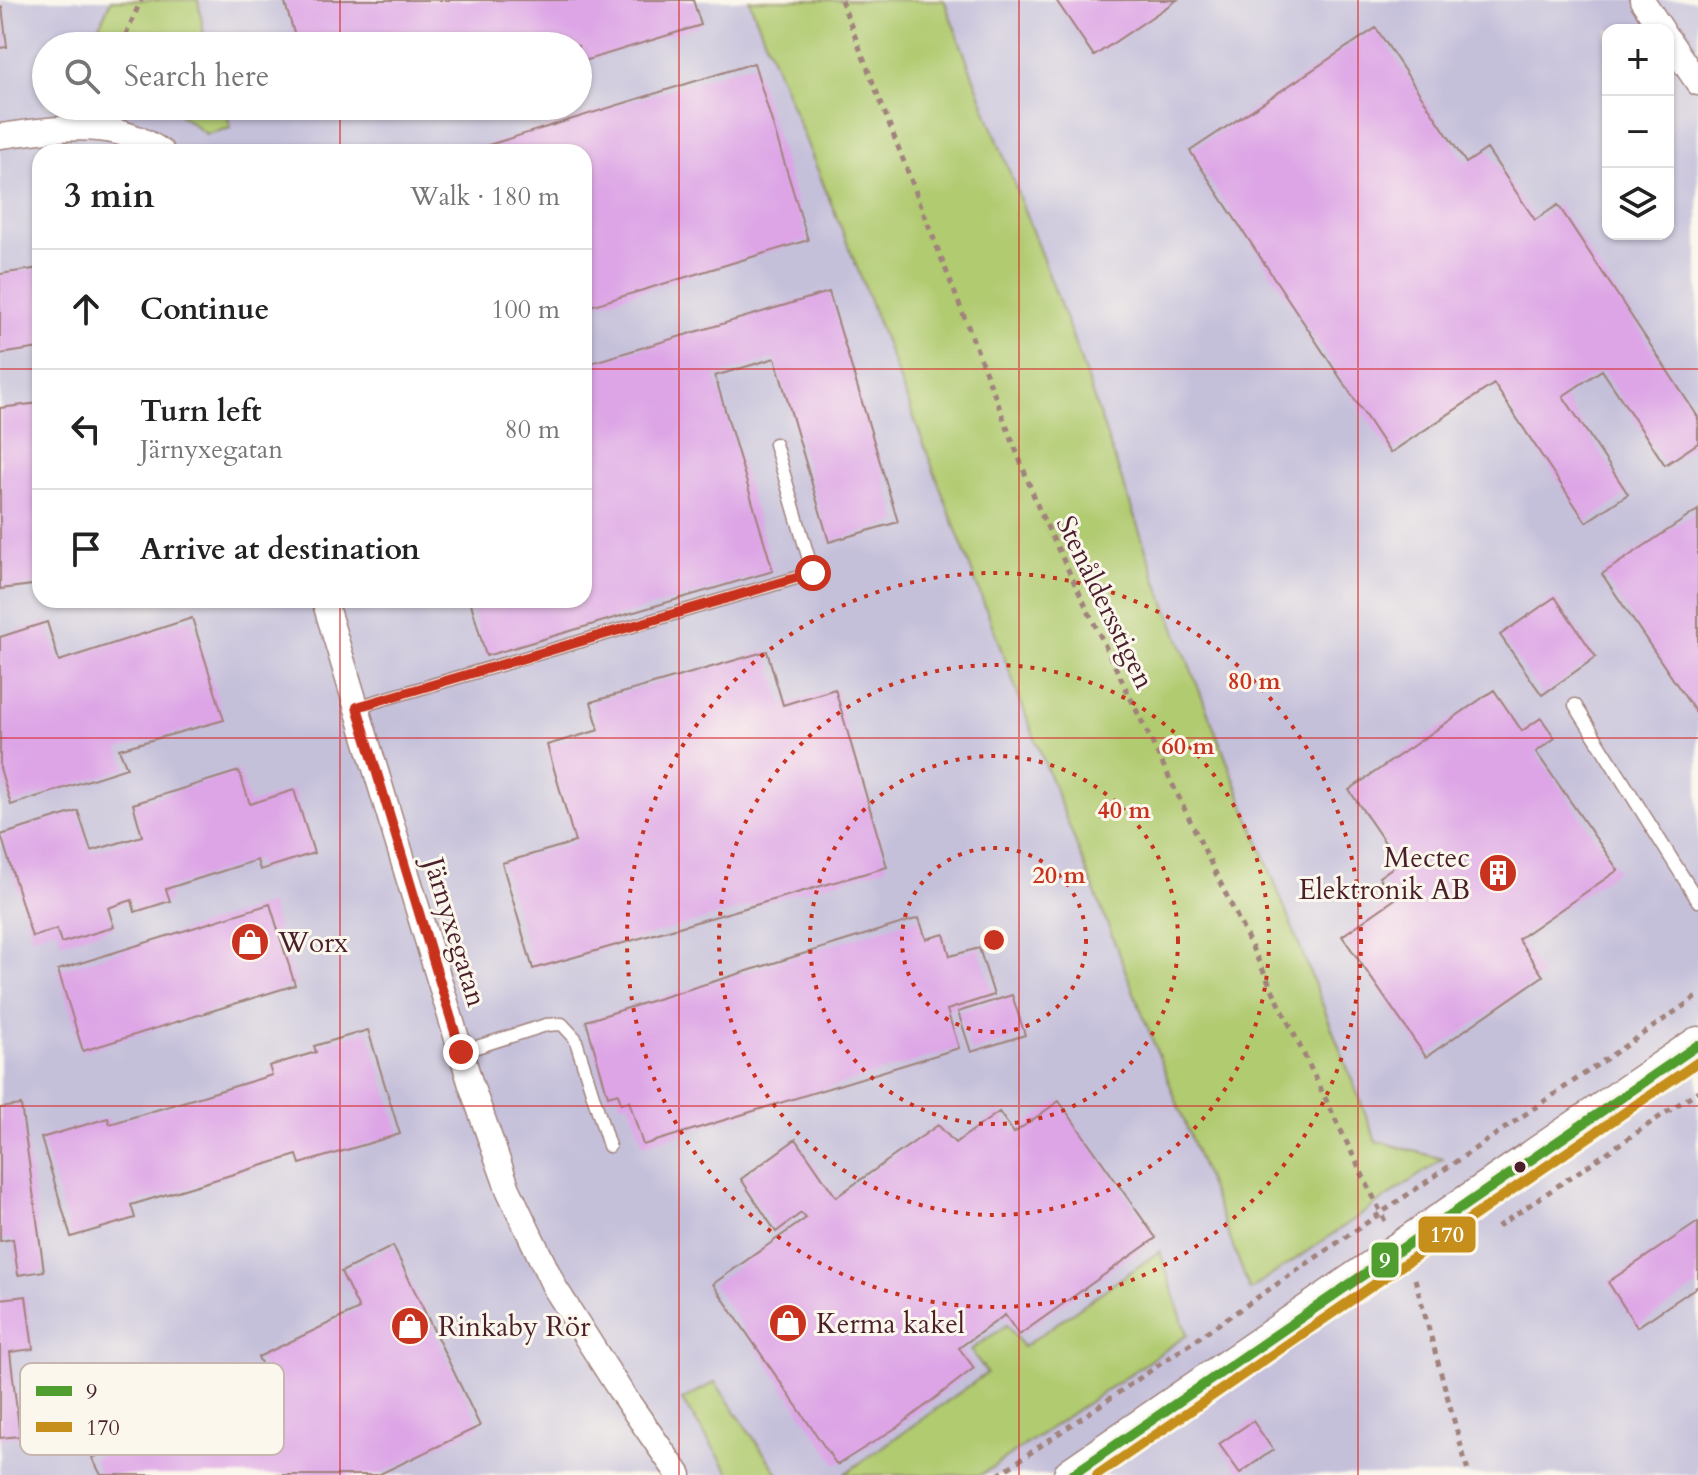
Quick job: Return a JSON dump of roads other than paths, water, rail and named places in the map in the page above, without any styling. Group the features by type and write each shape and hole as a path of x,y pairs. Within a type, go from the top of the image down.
{"main road":[{"path":"1072,1475 1698,1045"}],"street":[{"path":"1642,0 1658,24"},
{"path":"1674,48 1698,83"},
{"path":"0,136 84,128 118,131 152,144"},
{"name":"Järnyxegatan","path":"326,608 461,1052 508,1189 555,1288 621,1392 679,1475"}],"lane":[{"path":"357,707 813,573 775,444"},
{"path":"1575,705 1698,901"},
{"path":"461,1052 546,1025 562,1024 575,1038 609,1146"}],"place":[{"name":"Mectec Elektronik AB","path":"1498,873"},
{"name":"Worx","path":"250,942"},
{"name":"Kerma kakel","path":"788,1323"},
{"name":"Rinkaby Rör","path":"410,1326"}]}
